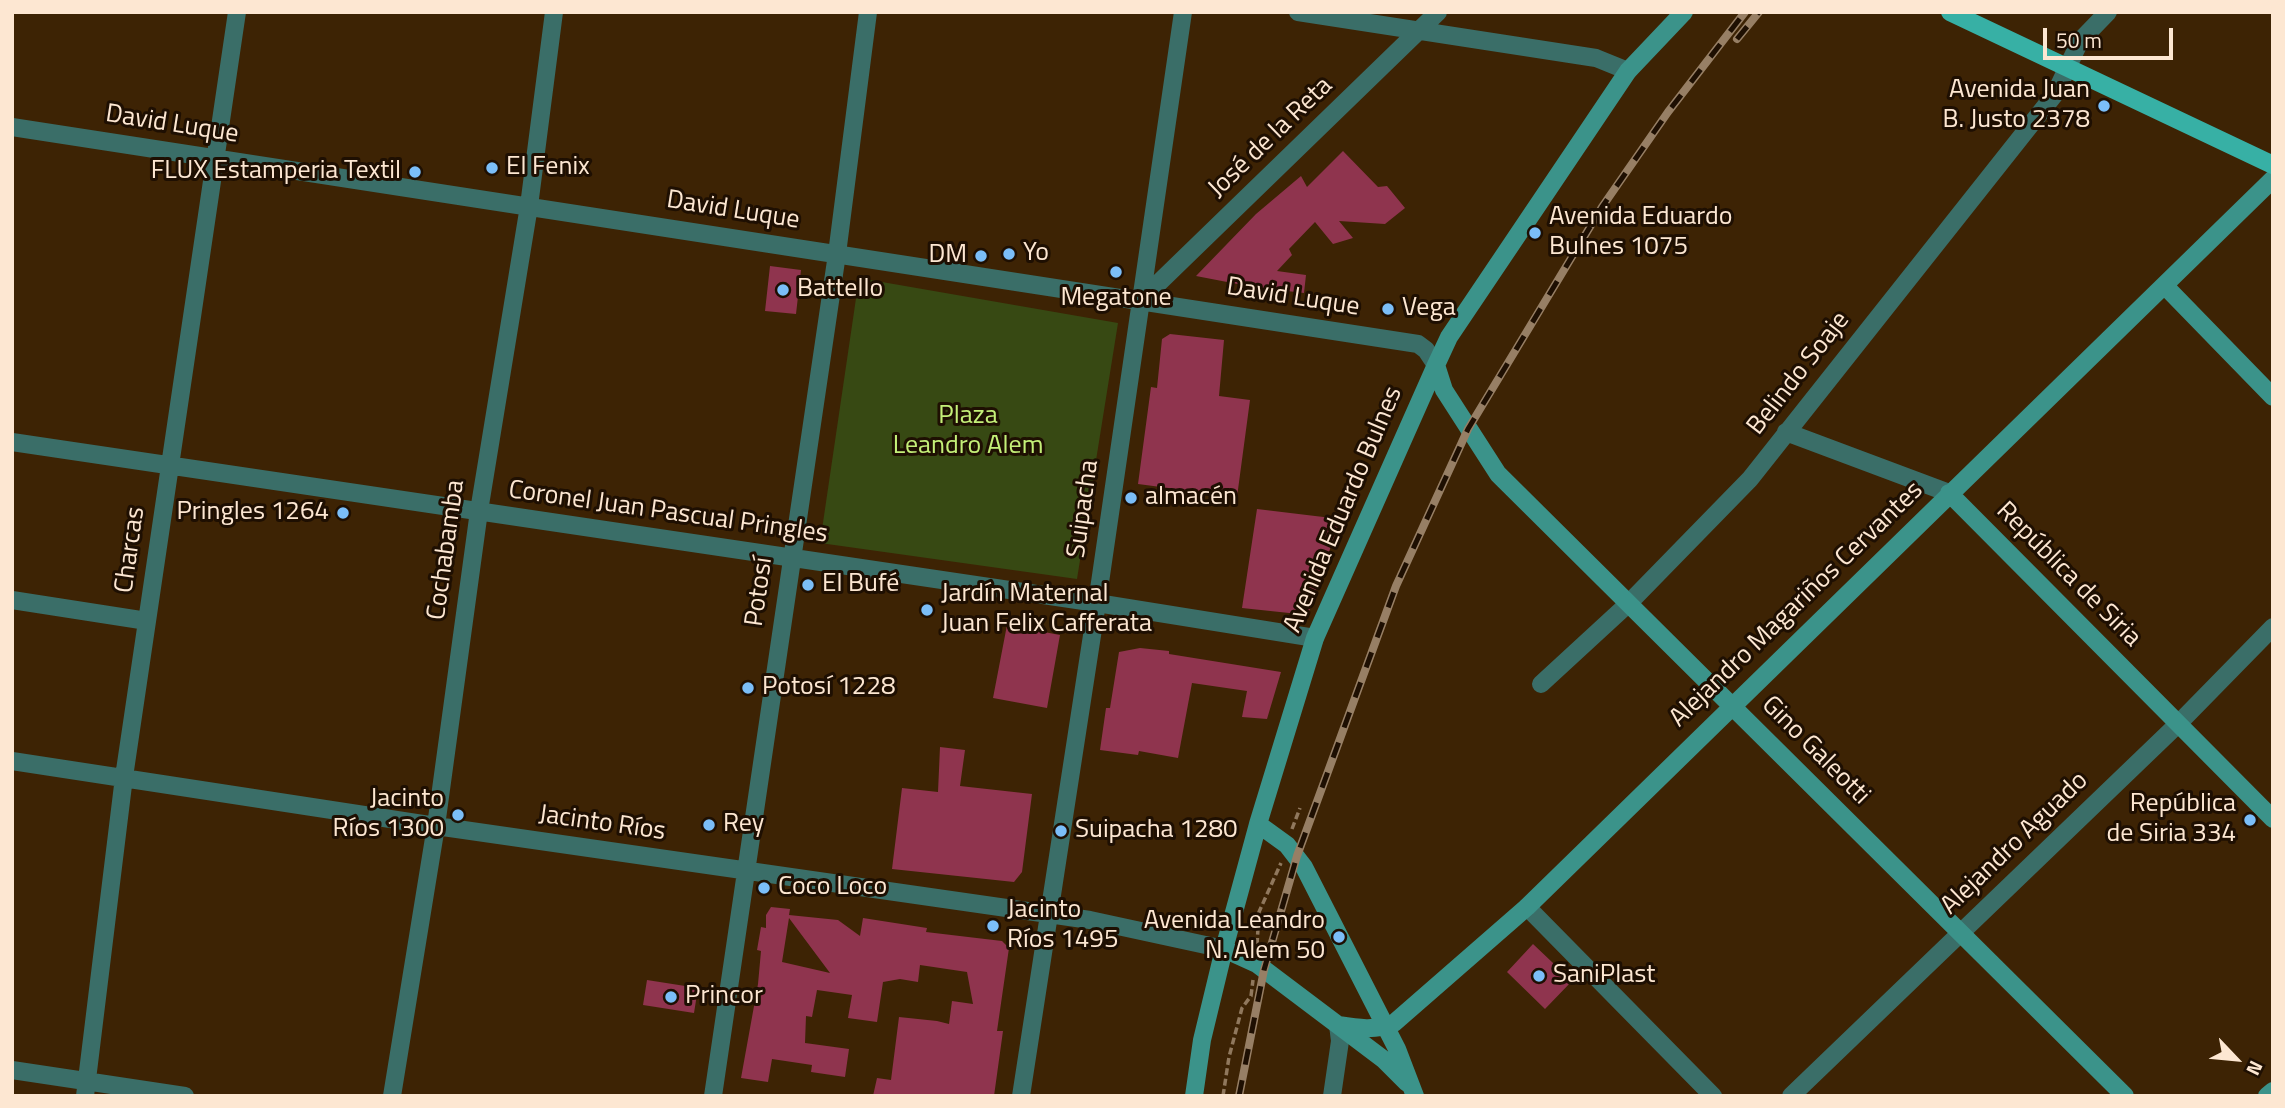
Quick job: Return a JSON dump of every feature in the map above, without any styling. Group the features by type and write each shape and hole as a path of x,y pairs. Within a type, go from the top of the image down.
{"main road":[{"name":"Avenida Eduardo Bulnes","path":"1194,1096 1202,1040 1224,949 1258,824 1315,638 1436,365 1449,337 1628,71 1684,12"},
{"path":"1950,12 2273,165"},
{"name":"Alejandro Magariños Cervantes","path":"1386,1027 1410,1011 1527,907 2273,178"},
{"path":"2165,286 2273,397"},
{"name":"Gino Galeotti","path":"1436,365 1444,390 1498,474 2125,1096"},
{"name":"República de Siria","path":"1949,493 2273,819"},
{"path":"1258,824 1287,845 1297,856 1397,1049 1413,1091"},
{"path":"1224,949 1257,964 1383,1059 1413,1091"},
{"path":"1338,1025 1368,1029 1386,1027"},
{"path":"2267,1096 2273,1091"}],"street":[{"name":"Charcas","path":"85,1088 124,777 237,12"},
{"name":"Cochabamba","path":"392,1096 436,826 479,511 528,206 554,12"},
{"name":"Potosí","path":"713,1096 837,254 868,12"},
{"name":"Suipacha","path":"1021,1096 1097,603 1183,12"},
{"path":"1297,12 1596,58 1628,71"},
{"name":"José de la Reta","path":"1140,301 1438,12"},
{"name":"Belindo Soaje","path":"1541,684 1629,603 1750,479 2054,94 2080,41 2108,12"},
{"name":"David Luque","path":"12,127 1418,344 1426,350 1436,365"},
{"name":"República de Siria","path":"1786,432 1949,493"},
{"name":"Coronel Juan Pascual Pringles","path":"12,442 792,557 1315,638"},
{"path":"12,600 147,621"},
{"name":"Alejandro Aguado","path":"1791,1096 2179,723 2273,627"},
{"name":"Jacinto Ríos","path":"12,761 436,826 1090,920 1224,949"},
{"path":"1527,907 1713,1096"},
{"path":"1332,1096 1340,1041 1338,1025"},
{"path":"12,1070 85,1088 185,1096"}],"green space":[{"name":"Plaza Leandro Alem","path":"859,278 1118,323 1077,579 820,543"}],"building":[{"path":"1343,151 1378,187 1387,186 1405,208 1385,224 1339,221 1353,238 1333,244 1315,222 1289,249 1292,255 1277,271 1306,275 1304,293 1196,276 1256,214 1301,176 1307,187"},
{"name":"Battello","path":"770,266 801,270 796,314 765,311"},
{"path":"1170,334 1224,340 1219,396 1250,400 1237,497 1138,484 1151,387 1157,388 1162,339"},
{"path":"1257,509 1340,519 1308,615 1242,608"},
{"path":"1007,625 1060,635 1047,708 993,698"},
{"path":"1140,648 1281,672 1267,719 1242,717 1247,691 1192,683 1178,758 1139,751 1138,755 1100,750 1106,708 1110,708 1119,652"},
{"path":"940,747 965,750 960,786 1032,794 1022,872 1014,882 892,869 902,788 938,792"},
{"path":"771,907 790,909 789,915 838,920 860,936 863,918 927,928 926,932 1002,941 1009,948 997,1031 1003,1031 994,1096 873,1096 877,1078 891,1080 899,1017 949,1024 952,1001 973,1004 967,972 920,965 918,982 900,979 883,982 877,1022 848,1018 852,995 817,990 812,1017 806,1016 805,1043 849,1049 845,1077 811,1072 812,1065 772,1059 768,1082 741,1078 758,984 761,951 757,950 761,927 766,928 766,915","holes":["789,918 830,973 782,962"]},
{"name":"SaniPlast","path":"1533,944 1572,981 1545,1009 1507,972"},
{"name":"Princor","path":"647,980 698,988 694,1013 643,1005"}],"railway":[{"path":"1239,1096 1264,970 1297,856 1396,586 1468,429 1602,207 1668,112 1745,12"},
{"path":"1737,39 1759,12"}],"place":[{"name":"Avenida Juan B. Justo 2378","path":"2104,106"},
{"name":"El Fenix","path":"492,168"},
{"name":"FLUX Estamperia Textil","path":"415,172"},
{"name":"Avenida Eduardo Bulnes 1075","path":"1535,233"},
{"name":"Yo","path":"1009,254"},
{"name":"DM","path":"981,256"},
{"name":"Megatone","path":"1116,272"},
{"name":"Battello","path":"783,290"},
{"name":"Vega","path":"1388,309"},
{"name":"almacén","path":"1131,498"},
{"name":"Pringles 1264","path":"343,513"},
{"name":"El Bufé","path":"808,585"},
{"name":"Jardín Maternal Juan Felix Cafferata","path":"927,610"},
{"name":"Potosí 1228","path":"748,688"},
{"name":"Jacinto Ríos 1300","path":"458,815"},
{"name":"República de Siria 334","path":"2250,820"},
{"name":"Rey","path":"709,825"},
{"name":"Suipacha 1280","path":"1061,831"},
{"name":"Coco Loco","path":"764,888"},
{"name":"Jacinto Ríos 1495","path":"993,926"},
{"name":"Avenida Leandro N. Alem 50","path":"1339,937"},
{"name":"SaniPlast","path":"1539,976"},
{"name":"Princor","path":"671,997"}]}
